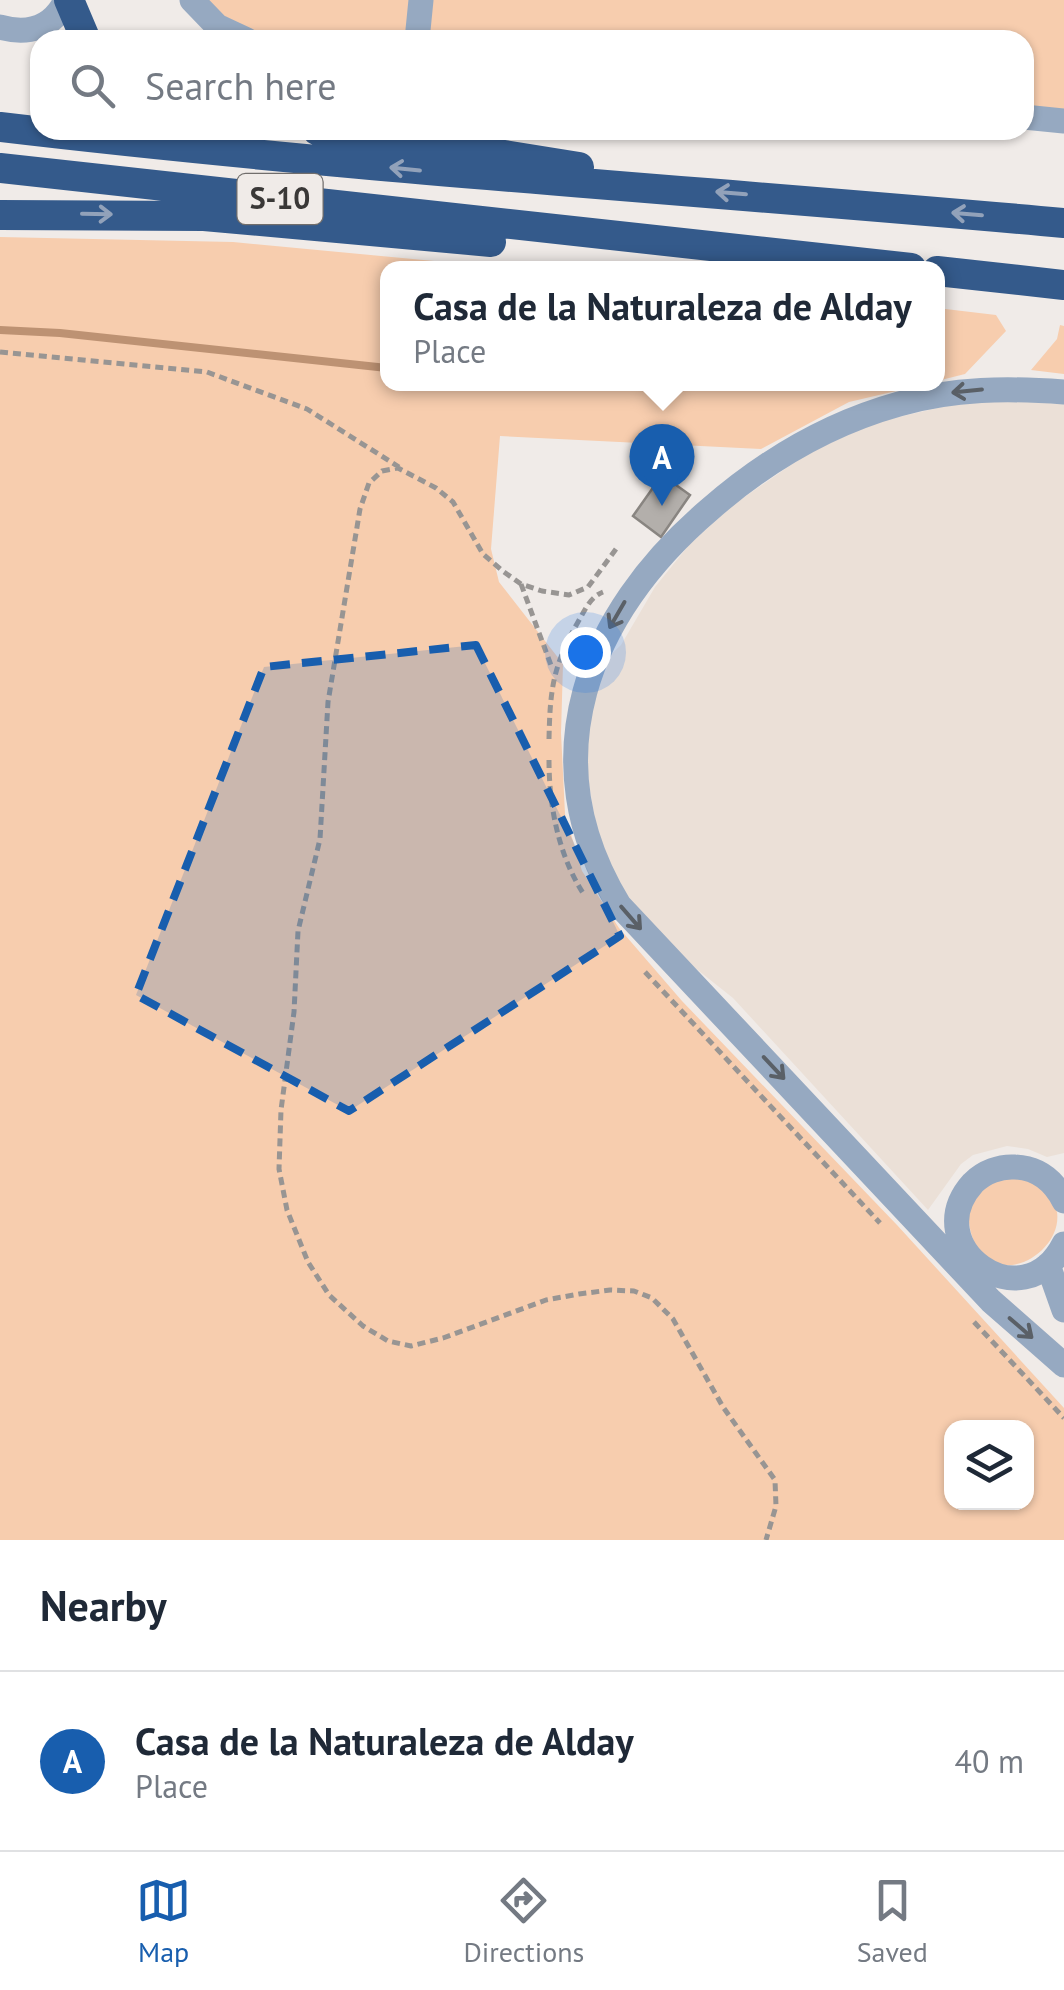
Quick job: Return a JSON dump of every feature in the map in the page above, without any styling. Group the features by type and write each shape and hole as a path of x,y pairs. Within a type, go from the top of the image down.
{"highway":[{"path":"68,0 82,30"},
{"name":"S-10","path":"0,127 30,130"},
{"name":"S-10","path":"128,140 502,178 680,188 1064,223"},
{"path":"391,140 542,160 680,188"},
{"name":"S-10","path":"0,168 845,261"},
{"path":"0,215 204,216 479,241 788,255"},
{"path":"945,273 1064,285"}],"street":[{"path":"33,30 48,23 68,0"},
{"path":"192,0 225,30"},
{"path":"418,30 421,0"},
{"path":"0,27 16,32 30,30"},
{"path":"1034,118 1064,121"},
{"path":"1064,392 970,390 897,404 832,428 763,467 660,555 617,613 587,685 574,758 585,834 597,866 619,904 991,1301 1064,1365"},
{"path":"991,1301 960,1241 959,1207 970,1187 987,1173 1009,1167 1031,1170 1050,1180 1064,1201"},
{"path":"972,1260 987,1272 1004,1278 1032,1275 1048,1265 1064,1244"},
{"path":"1048,1265 1064,1310"}],"path":[{"path":"0,352 207,372 308,409 453,502 483,554 521,584 542,592 569,595 588,587 616,548"},
{"path":"423,482 398,468 382,471 369,483 360,510 328,702 320,840 298,931 294,1012 281,1110 279,1169 287,1210 308,1262 329,1295 388,1341 411,1346 444,1338 546,1300 579,1294 610,1290 652,1298 673,1319 723,1408 776,1480 776,1506 766,1540"},
{"path":"521,584 554,670"}],"highlighted area":[{"path":"476,645 620,936 349,1111 136,995 264,667"}],"shaded area":[{"path":"203,0 413,0 408,30 252,30 220,16"},
{"path":"428,0 1064,0 1064,116 1034,113 1034,30 428,30"},
{"path":"0,237 233,242 434,261 380,261 380,391 896,391 849,402 761,449 500,436 491,549 499,582 563,664 565,814 582,871 619,928 682,1001 897,1225 1064,1408 1064,1540 0,1540"},
{"path":"945,309 996,315 1006,331 965,374 945,379"},
{"path":"1060,325 1064,326 1064,374 1031,370 1057,339"},
{"path":"1001,400 1064,404 1064,1153 1047,1157 1007,1146 973,1155 961,1164 928,1210 733,998 675,952 635,910 599,844 583,748 598,667 621,645 655,587 689,545 733,505 808,453 877,422 955,404"},
{"path":"995,1177 1034,1180 1057,1212 1055,1230 1046,1246 1032,1258 1015,1264 998,1264 983,1256 972,1237 968,1206"}],"building":[{"path":"662,475 690,495 661,537 633,516"}],"waterway":[{"path":"0,330 380,367"}],"place":[{"name":"Casa de la Naturaleza de Alday","path":"662,506"}]}
